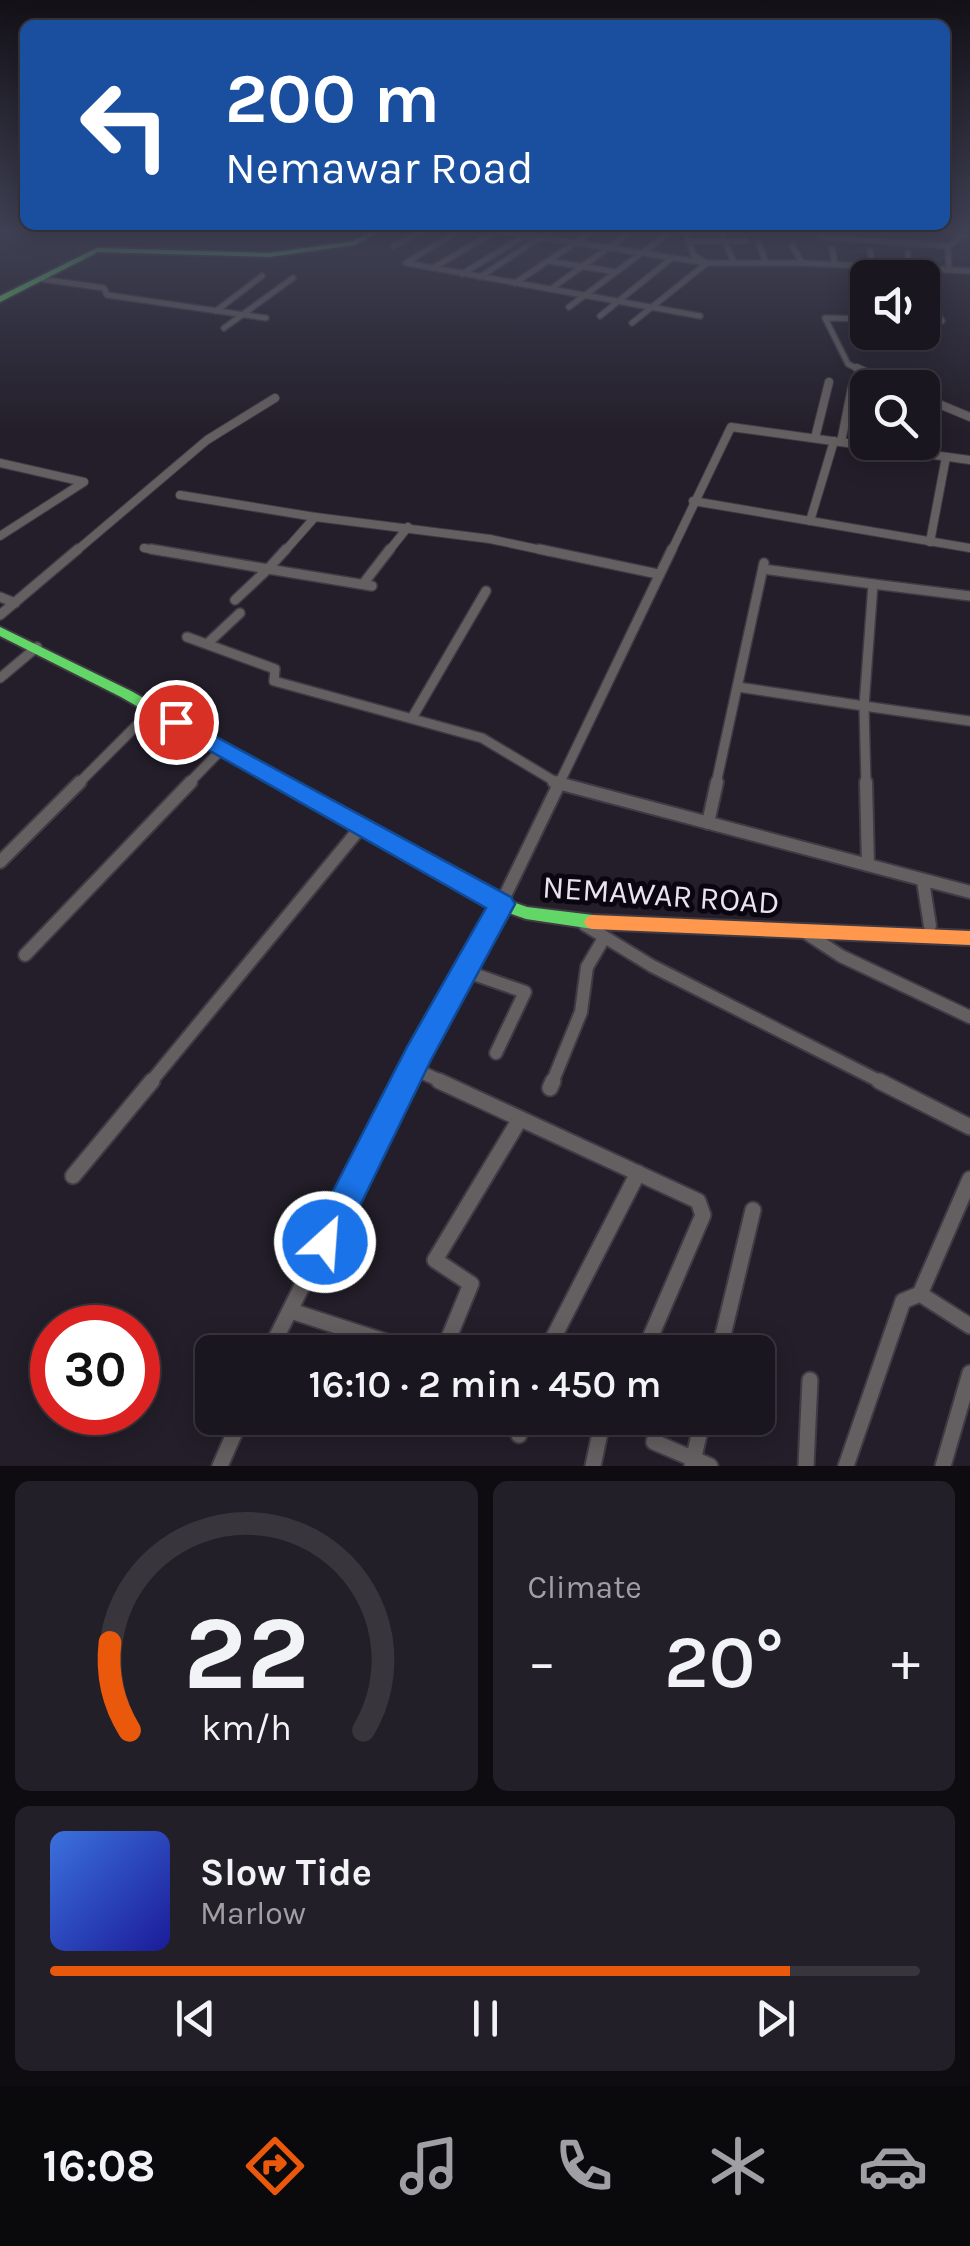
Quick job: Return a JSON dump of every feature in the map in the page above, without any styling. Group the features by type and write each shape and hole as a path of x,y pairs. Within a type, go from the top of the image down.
{"main road":[{"name":"NEMAWAR ROAD","path":"0,618 526,914 580,921 970,938"},
{"name":"NEMAWAR ROAD","path":"0,631 134,693 152,710 426,859"},
{"name":"NEMAWAR ROAD","path":"503,900 586,914 970,928"}],"street":[{"path":"135,297 266,318"},
{"path":"215,312 234,297"},
{"path":"224,328 266,297"},
{"path":"568,307 581,297"},
{"path":"605,297 700,316"},
{"path":"600,316 623,297"},
{"path":"632,323 666,297"},
{"path":"850,319 825,318 839,352 857,370"},
{"path":"815,438 828,382"},
{"path":"810,521 850,394"},
{"path":"0,618 207,440 274,398"},
{"path":"940,404 970,418"},
{"path":"279,1335 412,1068 503,900 693,501 734,426 850,442"},
{"path":"940,456 970,460"},
{"path":"930,542 946,457"},
{"path":"0,463 84,482 0,536"},
{"path":"180,494 316,517 408,527 658,574"},
{"path":"693,501 970,548"},
{"path":"235,600 316,517"},
{"path":"144,548 367,585 408,527"},
{"path":"708,823 764,566 970,596"},
{"path":"868,865 864,706 873,584"},
{"path":"412,718 486,591"},
{"path":"0,597 15,602"},
{"path":"208,644 240,613"},
{"path":"186,637 275,669 274,681 482,738 558,784 970,892"},
{"path":"0,678 37,648"},
{"path":"738,687 970,721"},
{"path":"0,862 152,710"},
{"path":"25,954 223,748"},
{"path":"73,1176 361,827"},
{"path":"923,880 930,926"},
{"path":"580,921 604,938 970,1127"},
{"path":"805,932 840,956 970,1017"},
{"path":"550,1088 581,1012 587,967 604,938"},
{"path":"464,971 525,992 496,1053"},
{"path":"412,1068 693,1197 703,1214 651,1335"},
{"path":"450,1335 471,1284 434,1260 520,1119"},
{"path":"555,1335 638,1173"},
{"path":"920,1294 970,1179"},
{"path":"723,1335 752,1210"},
{"path":"846,1466 900,1307 910,1294 920,1294 970,1326"},
{"path":"291,1311 365,1335"},
{"path":"943,1466 970,1373"},
{"path":"806,1466 810,1380"},
{"path":"220,1466 234,1435"},
{"path":"593,1466 599,1435"},
{"path":"656,1435 654,1442 698,1464 701,1435"}],"traffic: fast":[{"path":"0,631 126,694 484,898 526,913 593,922"}],"traffic: slow":[{"path":"593,922 970,938"}],"route":[{"path":"176,722 484,898 502,904 418,1055 325,1242"}]}
